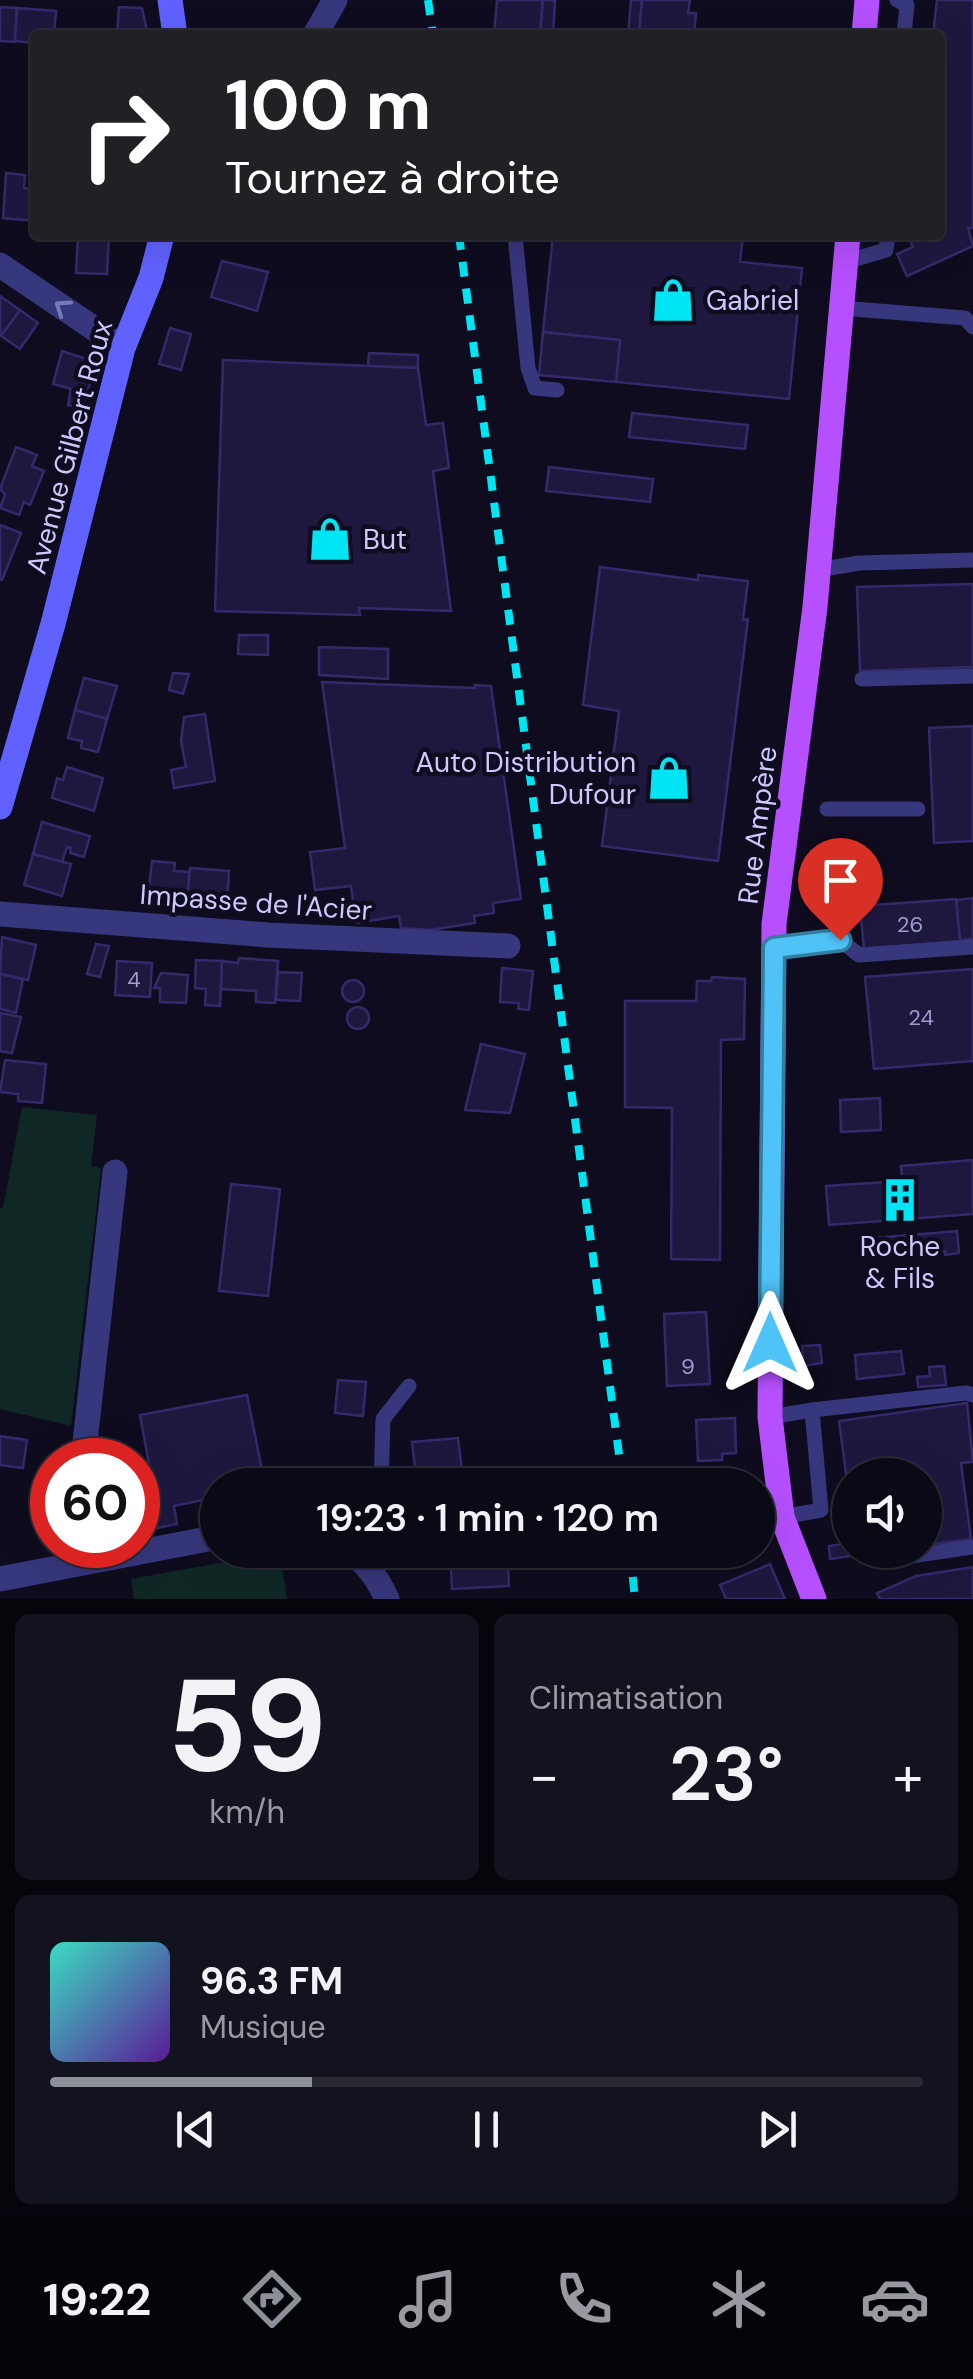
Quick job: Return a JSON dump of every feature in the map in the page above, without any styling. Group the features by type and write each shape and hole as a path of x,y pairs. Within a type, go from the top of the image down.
{"main road":[{"path":"170,0 175,30"},
{"path":"864,30 867,0"},
{"name":"Avenue Gilbert Roux","path":"0,807 123,348 151,278 161,240"},
{"name":"Avenue Gilbert Roux","path":"151,278 178,240"},
{"name":"Rue Ampère","path":"814,1599 782,1517 770,1418 774,924 818,570 848,240"}],"street":[{"path":"318,30 336,0"},
{"path":"0,265 123,348"},
{"name":"Impasse de l'Acier","path":"0,914 268,935 508,946"},
{"path":"85,1438 115,1172"},
{"path":"160,1545 200,1539"},
{"path":"0,1580 36,1568"},
{"path":"368,1568 387,1599"}],"lane":[{"path":"897,0 906,5 904,30"},
{"path":"515,240 528,368 536,388 557,390"},
{"path":"846,262 886,250 887,240"},
{"path":"841,308 965,318 973,327"},
{"path":"818,570 858,563 973,560"},
{"path":"862,679 973,676"},
{"path":"827,809 918,808"},
{"path":"774,948 840,940 859,954 973,947"},
{"path":"382,1468 384,1419 409,1386"},
{"path":"770,1418 812,1410 973,1395"},
{"path":"782,1517 821,1510 812,1410"},
{"path":"942,1551 973,1547"}],"green space":[{"path":"22,1107 97,1115 91,1166 101,1168 71,1426 0,1409 0,1208"},
{"path":"200,1566 282,1568 287,1599 134,1599 131,1579"}],"building":[{"path":"497,0 543,0 540,30 494,30"},
{"path":"543,0 555,0 553,30 540,30"},
{"path":"631,0 642,0 639,30 628,30"},
{"path":"642,0 690,0 688,13 696,13 694,30 639,30"},
{"path":"937,0 973,0 973,228 968,228 973,246 907,276 897,254 913,247 910,240 945,240 945,30 934,30"},
{"path":"0,7 17,8 15,42 0,41"},
{"path":"119,7 142,8 147,30 117,30"},
{"path":"17,8 56,11 54,30 30,30 30,42 15,41"},
{"path":"6,173 25,175 24,188 30,189 30,221 3,218"},
{"path":"78,240 109,240 107,274 76,273"},
{"name":"Gabriel","path":"552,240 742,240 740,262 802,268 789,399 616,382 620,340 543,332"},
{"path":"222,261 268,272 257,311 211,297"},
{"path":"0,296 20,310 2,335 0,334"},
{"path":"20,310 38,323 20,349 1,336"},
{"path":"170,328 191,334 181,370 159,364"},
{"path":"543,332 620,340 616,382 539,375"},
{"path":"62,351 96,362 83,409 68,405 71,389 53,384"},
{"path":"369,353 418,355 418,368 368,366"},
{"name":"But","path":"223,360 418,368 426,425 443,423 449,468 433,471 451,611 359,608 360,615 215,611"},
{"path":"632,413 748,425 745,449 629,437"},
{"path":"16,447 37,455 32,466 44,471 30,505 24,502 19,515 0,508 5,494 0,489"},
{"path":"549,467 653,479 650,502 546,491"},
{"path":"0,525 21,533 2,580 0,579"},
{"name":"Auto Distribution Dufour","path":"600,567 698,580 698,575 748,581 743,620 748,619 718,861 602,846 619,711 583,705"},
{"path":"973,584 973,667 860,671 857,587"},
{"path":"239,635 268,635 268,655 238,654"},
{"path":"319,647 388,649 388,679 319,675"},
{"path":"173,673 189,674 183,694 169,690"},
{"path":"84,678 117,686 107,719 75,710"},
{"path":"322,682 491,686 521,899 493,903 494,913 474,916 475,923 430,930 401,928 399,916 356,923 351,886 315,890 310,852 345,848"},
{"path":"75,710 107,719 98,752 81,748 82,741 68,738"},
{"path":"205,714 215,781 174,788 171,770 186,767 181,741 184,717"},
{"path":"973,726 973,841 934,843 929,728"},
{"path":"67,767 103,778 94,811 52,798 57,778 63,780"},
{"path":"42,822 90,836 84,857 70,853 71,848 67,847 62,862 33,854"},
{"path":"33,854 71,864 62,896 24,885"},
{"path":"152,861 175,863 174,871 190,872 187,899 148,897"},
{"path":"190,868 229,871 227,902 187,899"},
{"path":"973,898 973,939 960,940 956,900"},
{"path":"956,899 960,941 864,949 860,906"},
{"path":"2,937 36,945 28,980 0,974"},
{"path":"96,944 109,946 100,977 87,974"},
{"path":"239,958 278,961 275,1003 256,1002 256,991 221,989 222,961 238,963"},
{"path":"196,960 222,961 220,1006 205,1005 206,989 195,988"},
{"path":"117,961 152,963 150,997 115,995"},
{"path":"502,968 533,971 529,1010 518,1009 519,1003 500,1002"},
{"path":"973,969 973,1061 874,1069 865,977"},
{"path":"278,972 302,973 300,1001 276,1000"},
{"path":"161,973 188,975 186,1003 160,1002 160,988 154,988"},
{"path":"0,974 23,979 16,1013 0,1009"},
{"path":"712,977 745,979 744,1039 721,1040 720,1260 671,1259 672,1108 625,1107 625,1001 696,1001 697,981 711,981"},
{"path":"353,980 361,983 361,999 353,1002 345,999 342,991 345,983"},
{"path":"358,1007 366,1010 366,1026 358,1029 350,1026 347,1018 350,1010"},
{"path":"0,1013 21,1017 12,1053 0,1051"},
{"path":"481,1044 525,1054 510,1113 465,1110"},
{"path":"5,1060 46,1064 42,1103 18,1101 18,1094 0,1092"},
{"path":"880,1098 881,1130 841,1132 840,1100"},
{"name":"Roche & Fils","path":"973,1160 973,1214 829,1225 826,1186 902,1181 901,1166"},
{"path":"231,1184 280,1189 268,1296 219,1291"},
{"path":"957,1231 959,1253 877,1256 876,1238"},
{"path":"706,1312 710,1384 667,1386 664,1314"},
{"path":"820,1345 822,1363 804,1366 802,1346"},
{"path":"901,1351 904,1374 857,1379 855,1355"},
{"path":"944,1366 946,1385 918,1387 917,1377 930,1376 929,1367"},
{"path":"338,1380 366,1382 363,1416 335,1413"},
{"path":"247,1395 262,1468 200,1468 200,1501 174,1506 177,1524 160,1527 160,1438 144,1438 140,1415"},
{"path":"967,1403 973,1462 961,1463 971,1539 942,1543 942,1458 844,1458 839,1421"},
{"path":"735,1418 736,1453 722,1454 722,1460 698,1461 696,1420"},
{"path":"0,1436 27,1440 23,1468 0,1465"},
{"path":"458,1438 462,1468 415,1468 412,1442"},
{"path":"973,1567 973,1599 880,1599 877,1593 916,1576"},
{"path":"451,1568 508,1568 509,1586 452,1589"},
{"path":"760,1568 772,1568 785,1599 726,1599 720,1585"}],"railway":[{"path":"428,0 432,30"},
{"path":"460,240 621,1468"},
{"path":"632,1568 635,1599"}],"place":[{"name":"Gabriel","path":"673,300"},
{"name":"But","path":"330,539"},
{"name":"Auto Distribution Dufour","path":"669,778"},
{"name":"Roche & Fils","path":"900,1200"}],"route":[{"path":"770,1343 774,948 840,940"}]}
